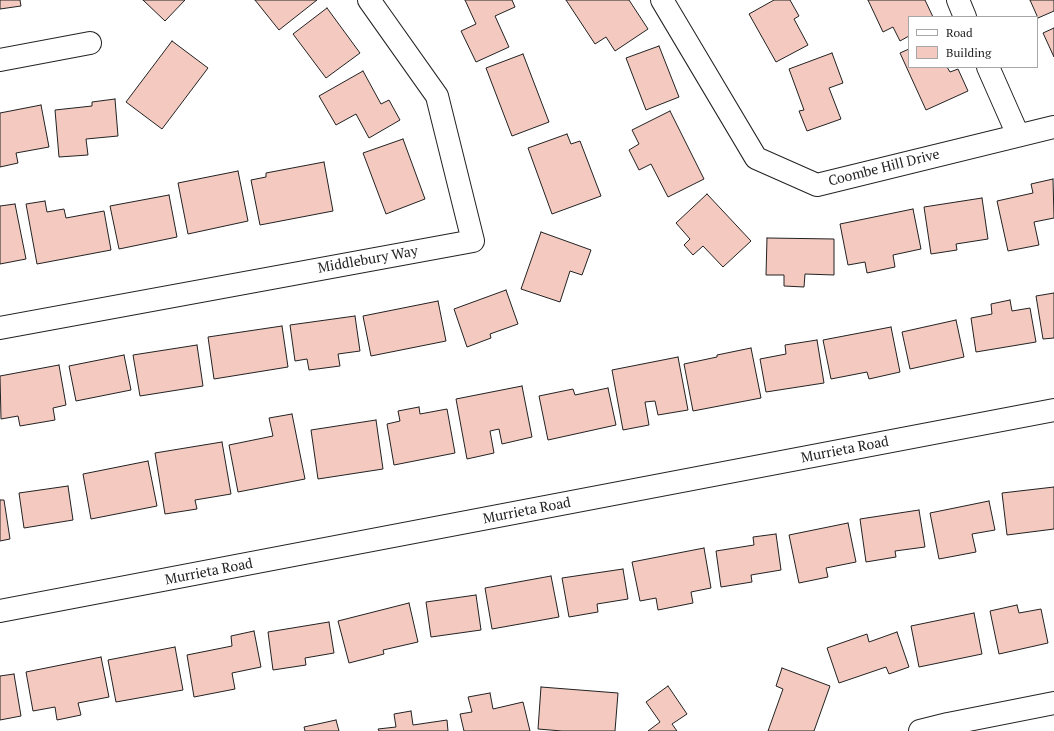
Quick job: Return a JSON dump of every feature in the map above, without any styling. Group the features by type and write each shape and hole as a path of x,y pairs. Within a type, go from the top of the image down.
{"street":[{"name":"Middlebury Way","path":"0,328 473,241 436,96 369,0"},
{"name":"Coombe Hill Drive","path":"662,0 756,158 817,185 1054,127"},
{"path":"958,0 965,16"},
{"path":"0,60 90,43"},
{"path":"988,68 1018,135"},
{"name":"Murrieta Road","path":"0,612 1054,410"},
{"path":"920,731 1054,703"}],"building":[{"path":"0,0 20,0 21,6 0,9"},
{"path":"143,0 185,0 165,21"},
{"path":"255,0 317,0 279,30"},
{"path":"465,0 512,0 515,7 495,16 509,47 476,62 461,31 476,24"},
{"path":"566,0 629,0 648,29 615,51 606,37 595,44"},
{"path":"774,0 790,0 799,16 794,19 808,45 776,62 749,14"},
{"path":"868,0 925,0 933,16 908,16 908,37 900,41 893,27 883,32"},
{"path":"1030,0 1054,0 1054,11 1038,18"},
{"path":"327,8 360,53 326,78 293,34"},
{"path":"1054,28 1054,57 1043,33"},
{"path":"172,41 208,68 162,129 126,102"},
{"path":"659,46 679,97 646,110 626,58"},
{"path":"908,49 908,68 948,68 950,72 958,69 968,91 926,110 900,53"},
{"path":"832,53 843,83 829,88 841,119 807,131 799,111 804,110 789,69"},
{"path":"523,54 549,122 512,136 486,68"},
{"path":"363,71 381,104 389,100 400,120 369,138 356,114 336,125 319,96"},
{"path":"115,99 118,136 86,139 88,155 59,157 55,110 92,106 92,102"},
{"path":"41,105 49,147 16,153 18,163 0,167 0,113"},
{"path":"670,111 704,179 668,197 651,164 639,170 629,150 639,144 632,130"},
{"path":"567,134 571,144 580,141 601,196 552,214 528,148"},
{"path":"403,139 425,199 386,214 363,153"},
{"path":"324,162 333,211 260,225 251,180 266,177 266,173"},
{"path":"238,171 248,221 188,234 178,183"},
{"path":"1053,179 1054,218 1034,222 1039,245 1008,251 997,201 1033,193 1031,184"},
{"path":"707,194 751,241 723,267 703,246 693,255 684,245 690,239 676,223"},
{"path":"169,195 177,237 119,249 110,206"},
{"path":"982,198 988,239 956,244 957,250 931,254 924,207"},
{"path":"45,201 47,212 64,209 66,218 104,211 111,250 37,264 26,204"},
{"path":"15,204 26,259 0,264 0,206"},
{"path":"913,209 921,249 893,255 895,267 867,273 865,262 848,265 840,224"},
{"path":"541,232 591,250 582,275 570,271 560,302 521,289"},
{"path":"767,238 834,239 834,275 805,274 804,287 784,286 784,275 766,275"},
{"path":"506,290 518,324 490,334 491,338 467,347 454,309"},
{"path":"1054,293 1054,338 1043,339 1036,296"},
{"path":"1010,300 1012,311 1030,308 1036,342 976,352 971,318 992,314 991,304"},
{"path":"438,301 446,341 371,356 363,316"},
{"path":"355,316 360,351 338,354 340,366 309,370 307,359 295,361 290,325"},
{"path":"956,320 964,357 910,369 902,332"},
{"path":"282,326 288,367 214,379 208,337"},
{"path":"891,327 900,372 869,379 867,372 831,379 823,340"},
{"path":"817,340 824,383 766,392 760,359 786,354 785,345"},
{"path":"197,345 203,386 140,396 133,355"},
{"path":"751,348 761,398 693,411 684,364"},
{"path":"124,355 131,390 76,401 69,366"},
{"path":"678,357 688,410 658,415 655,401 645,402 649,425 623,430 612,370"},
{"path":"59,365 66,405 53,408 55,420 20,426 18,416 1,419 0,376"},
{"path":"522,386 532,437 502,444 499,429 490,431 494,453 467,459 456,399"},
{"path":"608,388 616,425 548,440 539,396 573,389 575,395"},
{"path":"419,407 420,414 447,409 455,453 394,465 387,424 400,421 398,411"},
{"path":"292,414 305,479 238,492 229,445 273,436 269,418"},
{"path":"376,420 383,469 318,479 311,430"},
{"path":"222,442 231,494 195,500 197,509 165,514 155,453"},
{"path":"148,461 157,506 91,519 83,474"},
{"path":"68,486 73,520 24,528 19,493"},
{"path":"1054,487 1054,529 1007,535 1002,493"},
{"path":"0,500 4,500 10,539 0,541"},
{"path":"989,501 995,530 972,534 976,552 939,559 930,513"},
{"path":"919,510 925,547 895,551 896,557 866,562 860,519"},
{"path":"848,523 856,562 826,568 828,577 799,583 789,535"},
{"path":"776,534 781,570 751,575 752,582 721,587 716,551 754,545 753,537"},
{"path":"704,548 711,588 691,592 693,603 658,610 656,598 640,601 632,562"},
{"path":"623,569 628,599 597,604 598,612 569,617 562,578"},
{"path":"551,576 559,617 492,629 485,588"},
{"path":"476,595 481,630 431,637 426,602"},
{"path":"409,603 418,642 383,650 384,654 349,663 338,621"},
{"path":"1017,605 1019,613 1041,609 1048,643 999,654 990,611"},
{"path":"974,613 982,654 919,667 911,626"},
{"path":"329,622 334,653 305,658 306,665 273,670 268,632"},
{"path":"254,631 261,667 232,673 235,689 194,697 187,655 232,646 231,636"},
{"path":"897,632 909,667 889,674 886,667 839,683 827,648 867,634 869,642"},
{"path":"175,647 183,690 116,702 108,660"},
{"path":"101,657 109,697 78,703 81,715 57,720 55,707 33,711 26,672"},
{"path":"782,668 830,686 814,731 768,731 783,689 776,686"},
{"path":"14,674 21,716 0,720 0,676"},
{"path":"668,686 687,714 672,724 677,731 648,731 660,722 646,702"},
{"path":"541,687 618,693 615,731 562,731 538,729"},
{"path":"490,693 493,709 523,702 530,731 464,731 460,714 472,712 468,697"},
{"path":"411,711 413,725 447,720 448,731 379,731 378,729 396,727 394,714"},
{"path":"336,720 339,731 305,731 304,727"}]}
